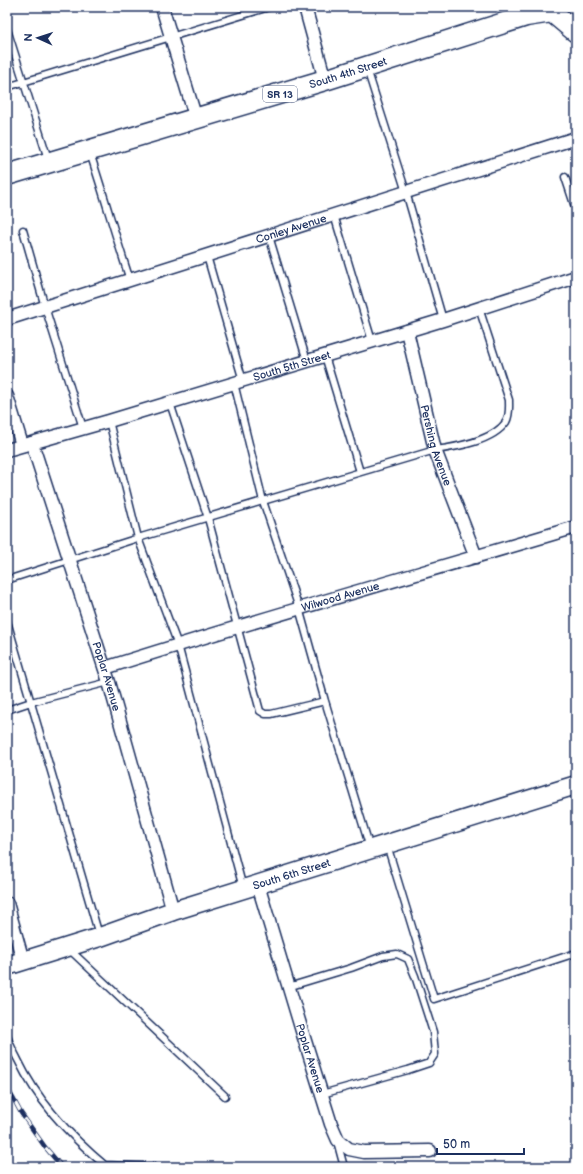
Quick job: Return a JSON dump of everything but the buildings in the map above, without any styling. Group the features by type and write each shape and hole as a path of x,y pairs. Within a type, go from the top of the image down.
{"main road":[{"name":"South 4th Street","path":"7,175 325,80 509,20 549,9"},
{"name":"SR 13","path":"549,9 576,32"}],"street":[{"path":"162,7 196,119"},
{"path":"305,7 325,80"},
{"name":"Conley Avenue","path":"7,319 576,138"},
{"name":"South 5th Street","path":"7,450 325,356 576,277"},
{"name":"Pershing Avenue","path":"407,331 435,450 476,557"},
{"name":"Poplar Avenue","path":"7,396 27,444 70,560 110,682 173,911"},
{"name":"Wilwood Avenue","path":"105,668 299,608 576,527"},
{"name":"South 6th Street","path":"15,963 100,937 173,911 576,785"},
{"name":"Poplar Avenue","path":"251,887 288,987 334,1132 338,1140 346,1147 364,1152 430,1151"},
{"path":"7,903 15,963"}],"lane":[{"path":"245,7 247,14"},
{"path":"7,87 269,7"},
{"path":"7,29 49,163"},
{"path":"366,66 406,192 443,320"},
{"path":"89,151 130,280"},
{"path":"565,177 576,210"},
{"path":"334,215 372,341"},
{"path":"23,230 84,428"},
{"path":"269,236 307,361"},
{"path":"207,256 239,382 263,501 299,608 325,701 434,999 576,953"},
{"path":"7,580 138,538 360,472 435,450 454,448 482,440 506,422 509,415 509,400 479,308"},
{"path":"325,356 360,472"},
{"path":"170,403 208,518 260,711 265,714 271,714 325,701"},
{"path":"109,421 138,538 178,645 251,887"},
{"path":"7,622 100,937"},
{"path":"7,710 31,702 110,682"},
{"path":"67,947 225,1096"},
{"path":"288,987 351,968 383,956 397,954 408,959 415,976 432,1032 435,1054 429,1063 322,1094"},
{"path":"7,1035 24,1073 52,1114 106,1166 154,1167"},
{"path":"334,1132 344,1167"}],"railway":[{"path":"7,1087 21,1113 45,1147 62,1167"}]}
